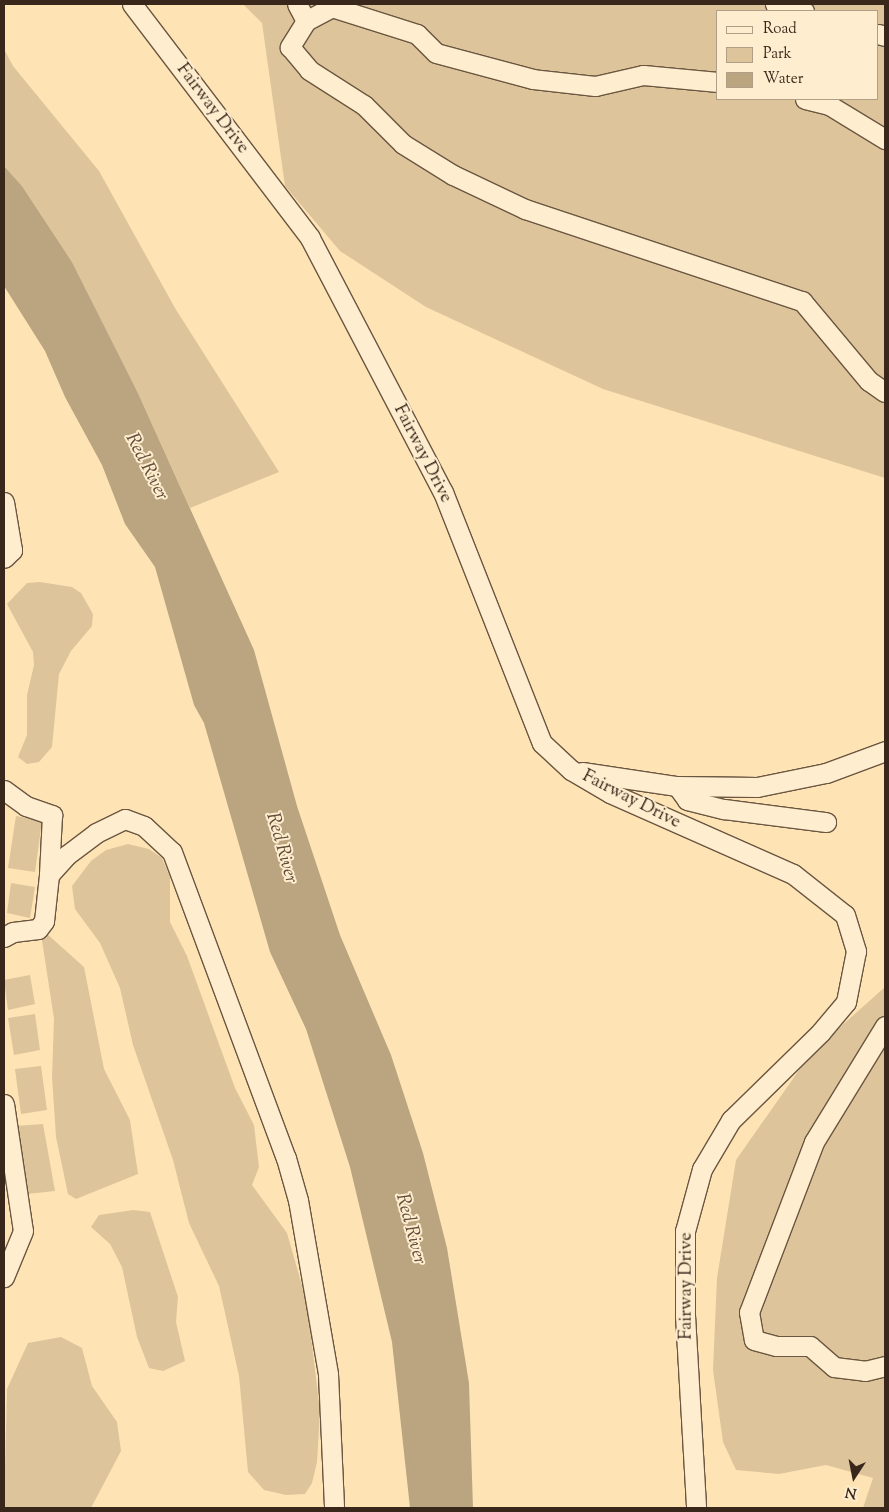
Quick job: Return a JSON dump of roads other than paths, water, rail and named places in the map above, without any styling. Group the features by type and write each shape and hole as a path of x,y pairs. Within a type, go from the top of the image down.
{"street":[{"name":"Fairway Drive","path":"132,4 310,238 443,492 542,743 571,770 610,793 792,874 844,915 856,951 846,1002 821,1032 731,1120 702,1170 685,1231 685,1315 696,1508"},
{"path":"297,4 306,21"},
{"path":"776,4 800,10"},
{"path":"716,82 644,76 595,86 533,79 436,53 417,34 332,7 306,21 290,48 309,70 364,105 403,144 453,175 525,209 802,301 869,381 885,392"},
{"path":"809,100 829,105 885,139"},
{"path":"4,502 12,550 4,558"},
{"path":"571,770 677,786 779,786 826,773 885,751"},
{"path":"677,786 687,800 826,822"},
{"path":"4,790 26,806 52,815 49,875 44,921 38,929 14,932 4,937"},
{"path":"49,875 67,855 89,838 125,819 144,826 172,852 286,1158 298,1200 328,1374 334,1508"},
{"path":"885,1026 814,1142 749,1312 754,1340 776,1346 810,1346 834,1367 866,1371 885,1366"},
{"path":"4,1104 23,1231 4,1276"}],"water":[{"name":"Red River","path":"4,166 22,186 72,262 137,391 254,650 297,806 340,935 391,1055 423,1153 447,1248 469,1383 473,1508 410,1508 392,1342 350,1167 306,1029 270,952 204,723 194,705 155,567 125,524 102,465 65,397 45,351 4,286"}]}
